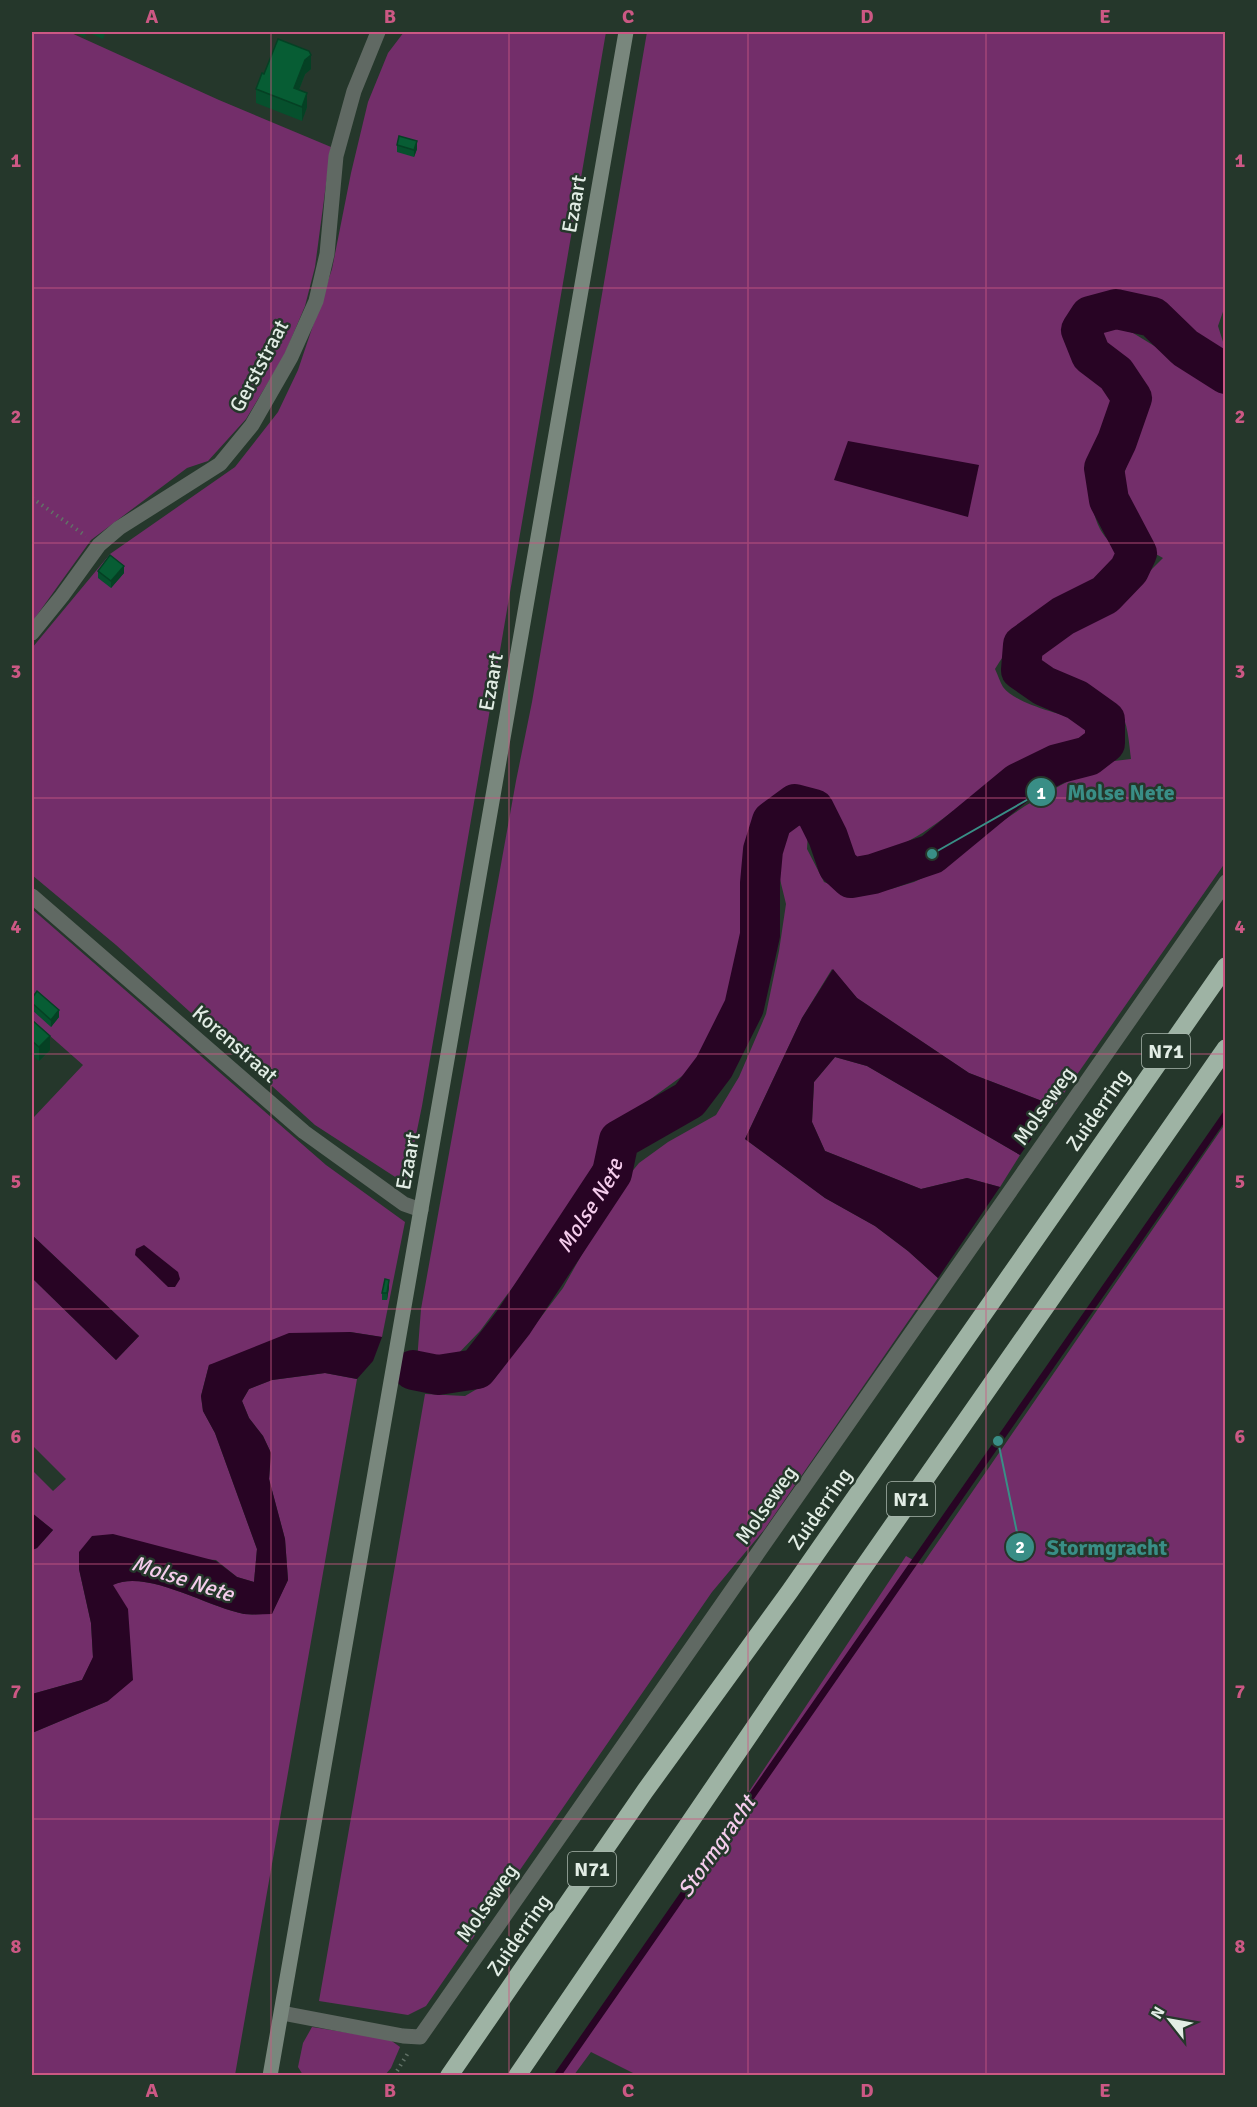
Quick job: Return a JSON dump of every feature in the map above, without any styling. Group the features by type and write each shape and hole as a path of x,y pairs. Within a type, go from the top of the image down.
{"highway":[{"name":"Zuiderring","path":"449,2076 645,1791 790,1592 1226,966"},
{"name":"N71","path":"517,2076 867,1562 1226,1048"}],"main road":[{"name":"Ezaart","path":"282,2013 626,32"},
{"path":"270,2076 282,2013"},
{"path":"274,2054 278,2076"}],"street":[{"name":"Gerststraat","path":"32,633 99,545 119,528 220,464 252,425 291,357 316,301 327,254 336,156 354,91 378,32"},
{"name":"Molseweg","path":"282,2013 403,2036 420,2037 1226,882"},
{"name":"Korenstraat","path":"32,896 304,1132 404,1204 421,1210"}],"path":[{"path":"32,498 99,545"}],"shaded area":[{"path":"32,32 69,32 219,100 331,147 315,267 305,306 284,356 246,419 208,461 187,468 91,540 32,622"},
{"path":"404,32 606,32 422,1106 406,1184 315,1125 116,945 32,875 32,648 110,554 235,467 278,412 298,370 332,269 368,102 388,53"},
{"path":"647,32 1225,32 1226,303 1218,326 1225,348 1216,354 1194,344 1161,316 1144,307 1110,299 1088,300 1076,309 1068,331 1084,357 1112,391 1118,409 1112,429 1092,470 1090,486 1095,518 1114,548 1119,565 1097,583 1057,607 1031,627 1007,651 995,669 1003,687 1009,693 1039,708 1081,720 1088,735 1086,745 1080,750 1063,750 1030,765 995,787 956,819 953,811 929,829 906,842 867,856 851,858 824,805 799,792 771,805 761,821 745,873 751,901 744,951 724,1012 696,1066 612,1130 587,1177 539,1252 480,1331 454,1358 434,1365 417,1361 421,1309 532,702"},
{"path":"1116,326 1133,333 1225,389 1225,863 1055,1106 969,1073 857,998 832,969 802,1018 745,1139 825,1198 875,1226 938,1278 764,1530 712,1592 426,2006 408,2015 319,2001 425,1394 465,1396 494,1379 563,1288 621,1185 639,1163 668,1142 716,1115 739,1077 766,1014 786,904 778,871 784,838 793,823 798,821 808,832 807,849 824,882 839,888 862,891 891,889 914,882 944,868 973,841 1061,785 1106,762 1131,759 1126,726 1119,708 1093,690 1044,669 1036,660 1049,646 1075,629 1106,615 1163,558 1154,553 1121,502 1123,477 1147,404 1145,386 1130,367 1109,353 1096,340 1100,330"},
{"path":"32,909 326,1165 405,1222 382,1337 350,1332 209,1365 201,1396 203,1411 215,1433 257,1549 254,1582 237,1577 216,1560 79,1552 79,1569 91,1623 93,1658 82,1680 32,1694 32,1550 37,1548 53,1530 32,1513 32,1470 53,1491 66,1479 32,1445 32,1278 116,1360 139,1336 32,1235 32,1116 34,1117 83,1065 32,1020"},
{"path":"835,1057 867,1066 1020,1155 1000,1187 967,1178 921,1189 825,1151 812,1122 814,1082"},
{"path":"1225,1124 1225,2075 639,2076 591,2052 574,2075 560,2075 906,1556 922,1565"},
{"path":"325,1373 357,1379 235,2075 32,2075 32,1733 108,1701 112,1585 126,1581 160,1585 244,1614 272,1613 288,1580 285,1539 269,1479 271,1453 263,1436 249,1418 242,1401 249,1389 272,1380"},
{"path":"312,2027 389,2039 400,2047 391,2068 385,2075 303,2075 298,2067 303,2043"}],"water":[{"path":"848,441 979,465 968,517 834,480"},
{"path":"833,969 857,998 969,1073 1055,1106 1020,1155 867,1066 835,1057 814,1082 812,1122 825,1151 921,1189 967,1178 1000,1187 938,1278 875,1226 825,1198 745,1139 802,1018"},
{"path":"32,1235 139,1336 116,1360 32,1278"},
{"path":"144,1245 178,1272 180,1279 175,1287 168,1287 135,1255 136,1249"},
{"path":"350,1332 382,1337 373,1361 357,1379 325,1373 272,1380 249,1389 242,1401 249,1418 263,1436 271,1453 269,1479 285,1539 288,1580 272,1614 244,1614 160,1585 127,1581 113,1585 128,1609 133,1680 108,1701 32,1733 32,1694 82,1680 93,1657 91,1623 79,1569 79,1552 92,1536 113,1534 216,1561 237,1577 254,1582 257,1549 215,1433 203,1411 201,1396 209,1365 289,1333"},
{"path":"32,1513 53,1530 37,1548 32,1550"}],"building":[{"path":"278,39 309,51 311,55 305,60 294,88 307,93 302,107 256,89"},
{"path":"399,136 417,141 414,150 397,145"},
{"path":"110,555 124,566 111,581 98,571"},
{"path":"37,991 59,1010 51,1020 32,1003 32,998"},
{"path":"32,1020 50,1036 39,1047 32,1041"},
{"path":"385,1279 389,1280 387,1293 382,1293"}],"waterway":[{"name":"Molse Nete","path":"413,1370 438,1375 477,1369 513,1323 612,1173 619,1140 689,1100 714,1067 744,1007 760,935 760,883 763,850 772,821 795,804 814,809 828,837 838,866 851,878 873,874 932,854 1018,783 1057,764 1088,756 1105,743 1105,720 1077,700 1044,686 1021,670 1023,645 1063,616 1105,595 1129,570 1137,553 1109,500 1104,468 1117,441 1132,398 1116,374 1091,355 1081,330 1090,316 1116,309 1153,317 1185,348 1226,374"},
{"name":"Stormgracht","path":"557,2076 1226,1114"}],"place":[{"name":"Molse Nete","path":"932,854"},
{"name":"Stormgracht","path":"998,1441"}]}
